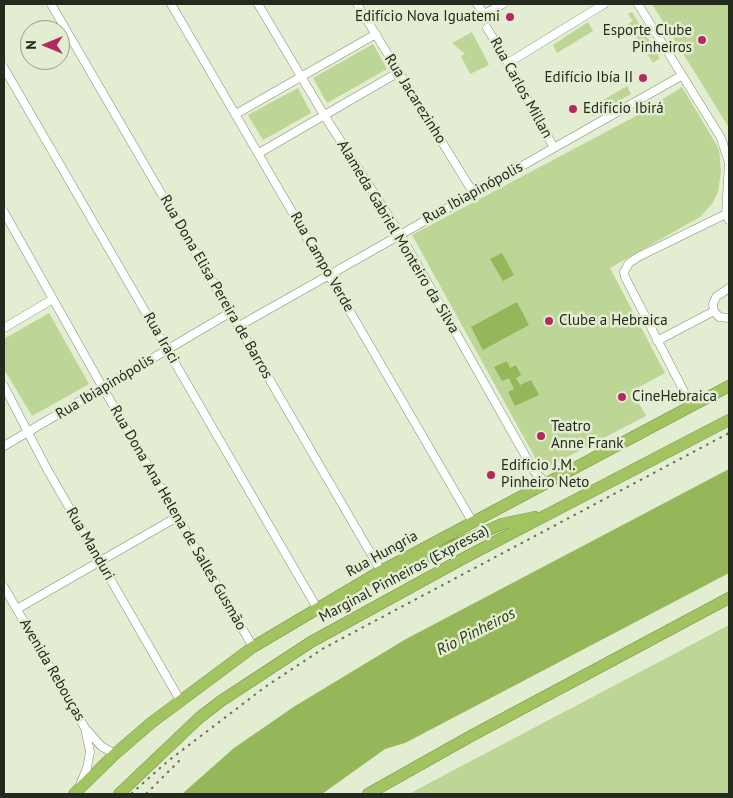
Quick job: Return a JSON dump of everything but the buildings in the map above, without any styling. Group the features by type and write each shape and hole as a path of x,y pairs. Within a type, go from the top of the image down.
{"highway":[{"name":"Rua Hungria","path":"76,792 115,754 180,700 253,647 381,571 472,521 729,386"},
{"name":"Marginal Pinheiros (Expressa)","path":"119,794 199,718 257,676 311,642 546,515 729,420"},
{"path":"357,585 382,579 502,524 546,515"},
{"path":"368,794 471,736 729,598"}],"street":[{"name":"Rua Dona Elisa Pereira de Barros","path":"51,4 381,571"},
{"name":"Rua Campo Verde","path":"171,4 472,521"},
{"name":"Alameda Gabriel Monteiro da Silva","path":"258,4 324,115 400,234 534,471 546,483"},
{"name":"Rua Jacarezinho","path":"357,4 474,194"},
{"path":"477,4 484,14 503,4"},
{"path":"508,62 604,4"},
{"path":"638,4 681,76 707,114 726,152 729,175 728,217 638,257 625,268 625,277 692,407"},
{"name":"Rua Carlos Millan","path":"487,28 508,62 554,148"},
{"path":"236,114 376,34"},
{"name":"Rua Iraci","path":"4,68 317,608"},
{"path":"258,153 399,72"},
{"name":"Rua Ibiapinópolis","path":"239,326 681,76"},
{"name":"Rua Dona Ana Helena de Salles Gusmão","path":"4,212 103,388 253,647"},
{"path":"729,288 713,301 714,311 719,317 729,318"},
{"path":"4,328 53,299"},
{"path":"657,342 714,311"},
{"name":"Rua Ibiapinópolis","path":"4,446 231,312"},
{"name":"Rua Manduri","path":"4,386 27,433 180,700"},
{"name":"Alameda Gabriel Monteiro da Silva","path":"534,471 534,489"},
{"path":"17,609 177,517"},
{"name":"Avenida Rebouças","path":"4,587 85,728 101,746 115,754"},
{"name":"Avenida Rebouças","path":"76,792 89,760 90,744 85,728"}],"shaded area":[{"name":"Esporte Clube Pinheiros","path":"652,4 729,4 729,128 697,76"},
{"path":"632,12 660,58 653,63 628,24 633,21 628,14"},
{"path":"588,22 593,31 557,53 553,45"},
{"path":"472,32 489,65 470,74 461,56 465,54 452,43"},
{"path":"373,44 387,69 327,103 313,78"},
{"path":"627,86 631,94 592,116 588,109"},
{"name":"Clube a Hebraica","path":"682,87 719,149 721,172 718,192 712,204 700,217 610,268 665,373 632,391 646,416 542,470 412,235 634,117"},
{"path":"298,88 311,113 263,140 248,115"},
{"path":"49,313 89,384 32,416 4,369 4,339"},
{"path":"729,625 729,794 410,794 418,789"}],"water":[{"path":"502,253 514,275 503,281 490,259"},
{"path":"517,302 529,325 483,350 471,327"},
{"path":"507,361 510,368 516,365 521,375 516,378 520,385 531,380 539,395 515,406 508,392 514,389 509,378 502,381 494,367"},
{"name":"Rio Pinheiros","path":"729,469 729,573 405,743 385,749 322,794 182,794 234,748 295,706 406,639"}],"railway":[{"path":"131,794 168,761 265,687 324,648 729,433"},
{"path":"146,794 183,757"}],"place":[{"name":"Edifício Nova Iguatemi","path":"510,17"},
{"name":"Esporte Clube Pinheiros","path":"702,40"},
{"name":"Edifício Ibía II","path":"643,78"},
{"name":"Edifício Ibirá","path":"573,109"},
{"name":"Clube a Hebraica","path":"549,321"},
{"name":"CineHebraica","path":"622,397"},
{"name":"Teatro Anne Frank","path":"541,436"},
{"name":"Edifício J.M. Pinheiro Neto","path":"491,475"}]}
